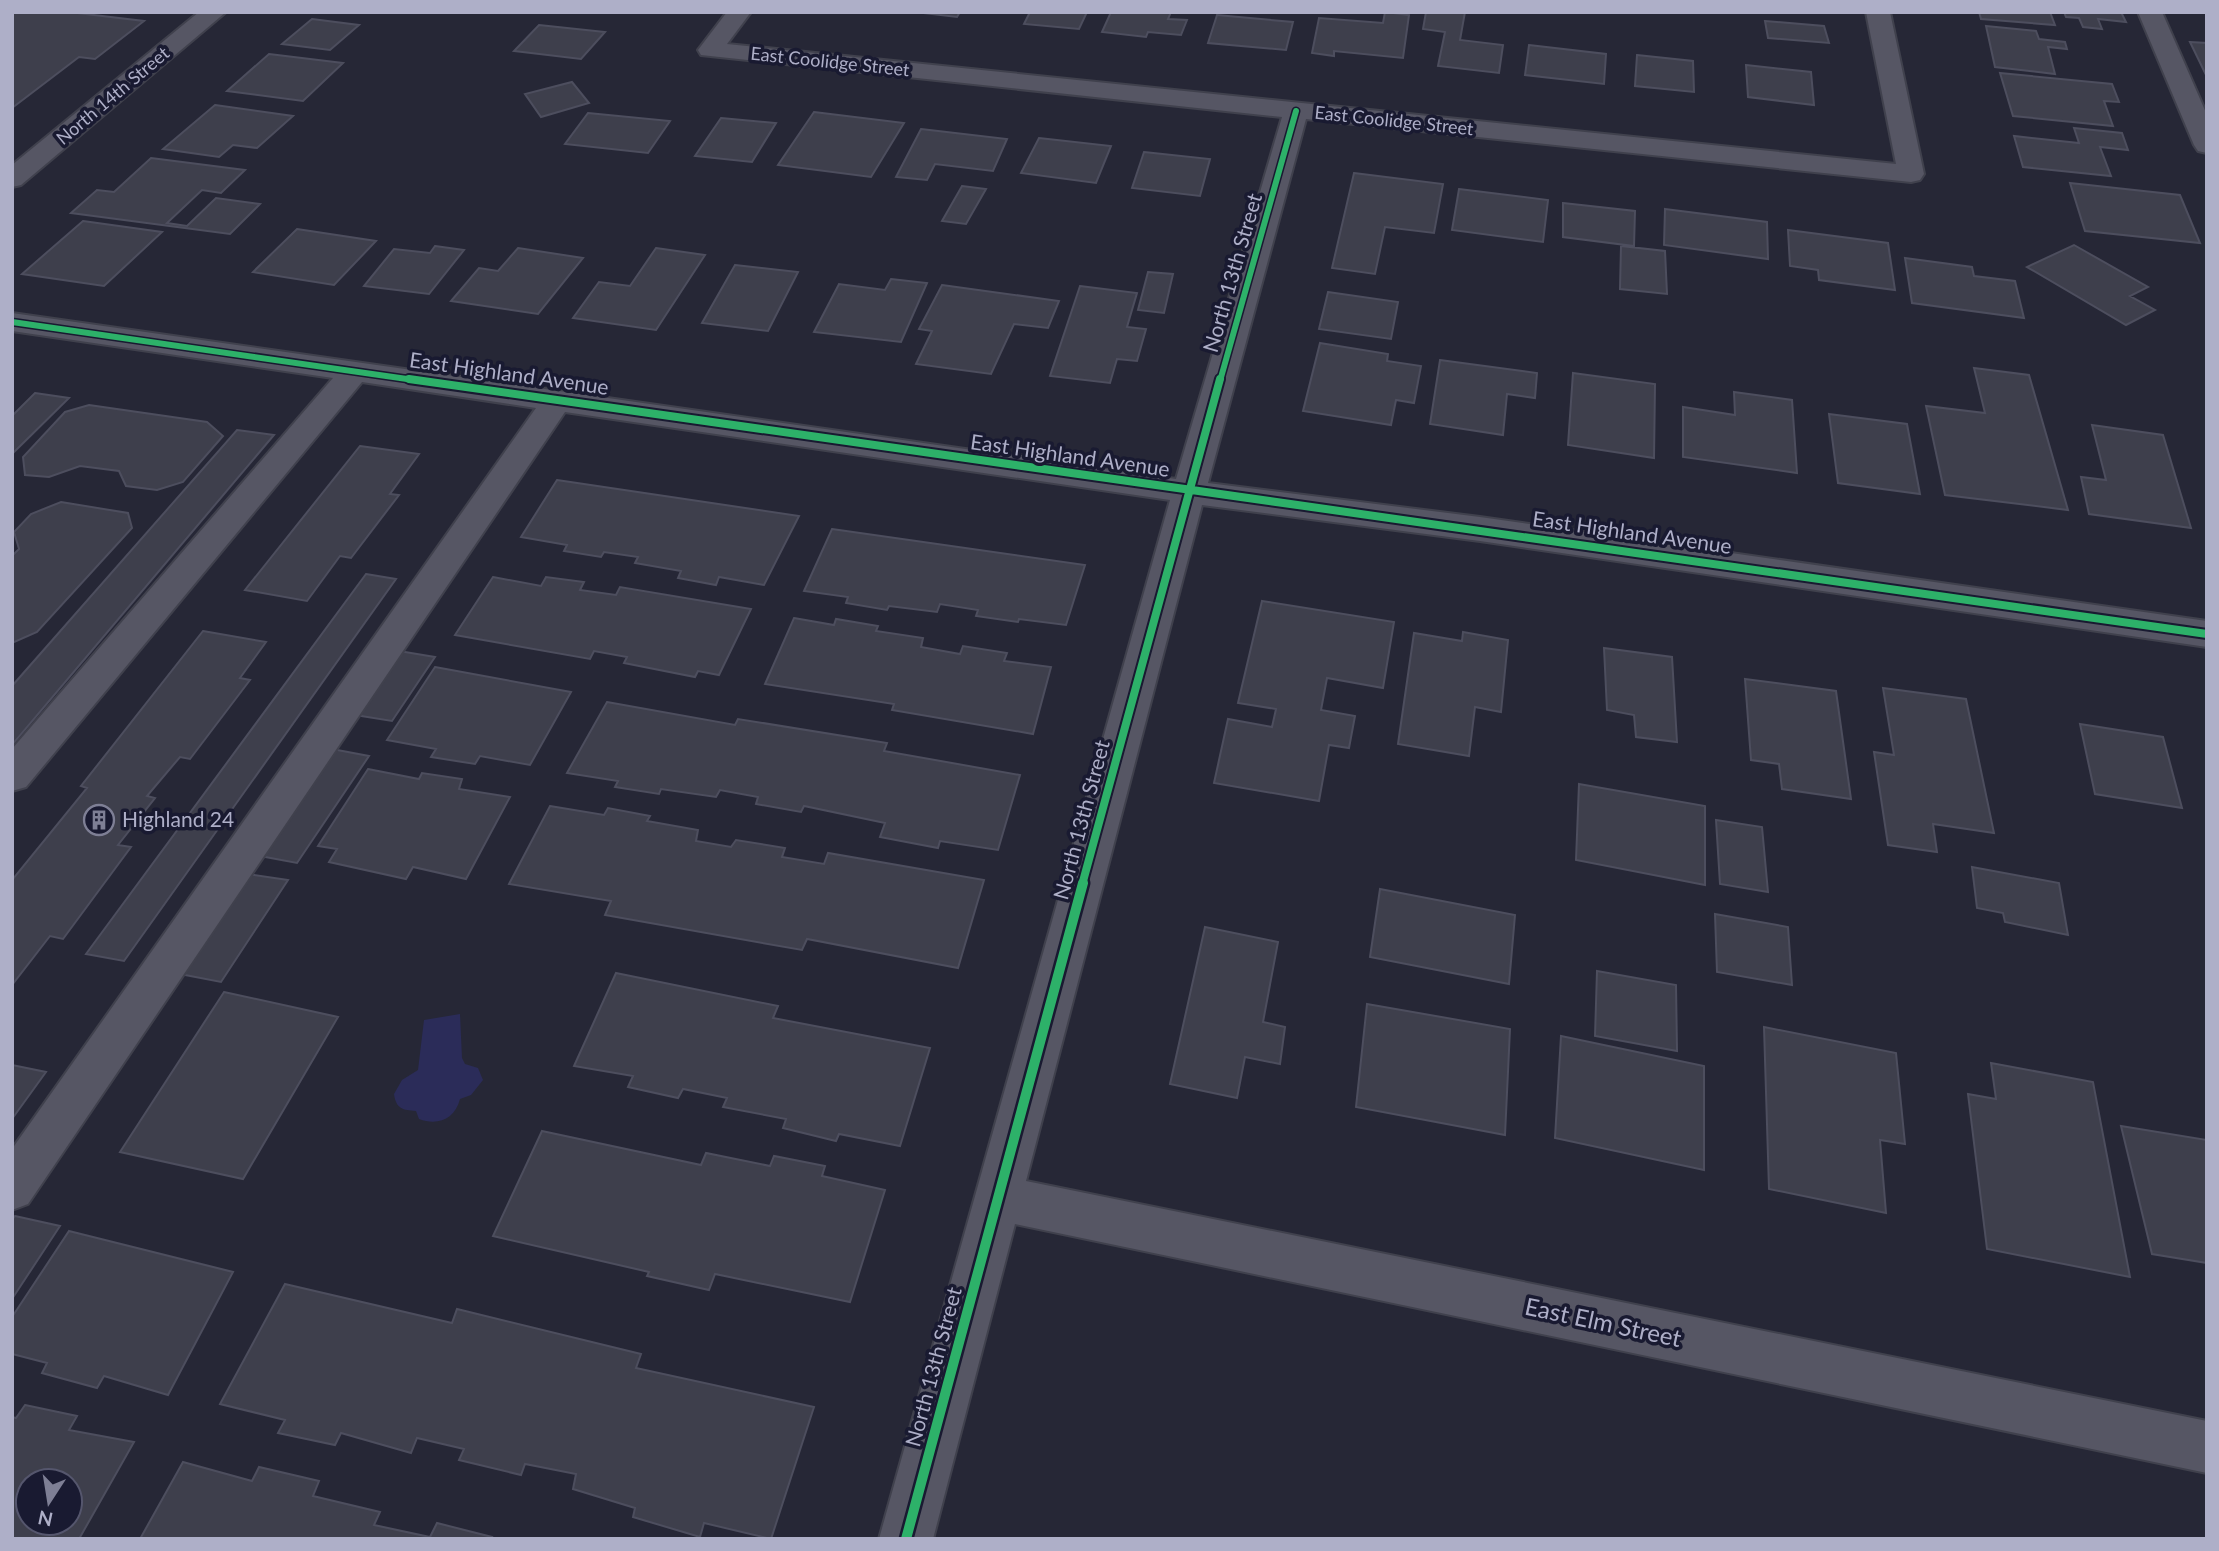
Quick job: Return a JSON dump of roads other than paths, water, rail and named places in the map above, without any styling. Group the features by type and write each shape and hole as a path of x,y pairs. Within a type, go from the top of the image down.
{"street":[{"name":"North 14th Street","path":"12,179 214,12"},
{"name":"East Coolidge Street","path":"739,12 710,50 1911,174 1878,12"},
{"path":"2150,12 2207,145"},
{"name":"North 13th Street","path":"906,1539 1189,492 1296,111"},
{"name":"East Highland Avenue","path":"12,322 1189,492 1480,529 2207,634"},
{"path":"12,776 356,370"},
{"path":"12,1188 558,399"},
{"name":"East Elm Street","path":"998,1198 2207,1447"}],"place":[{"name":"Highland 24","path":"99,820"}]}
